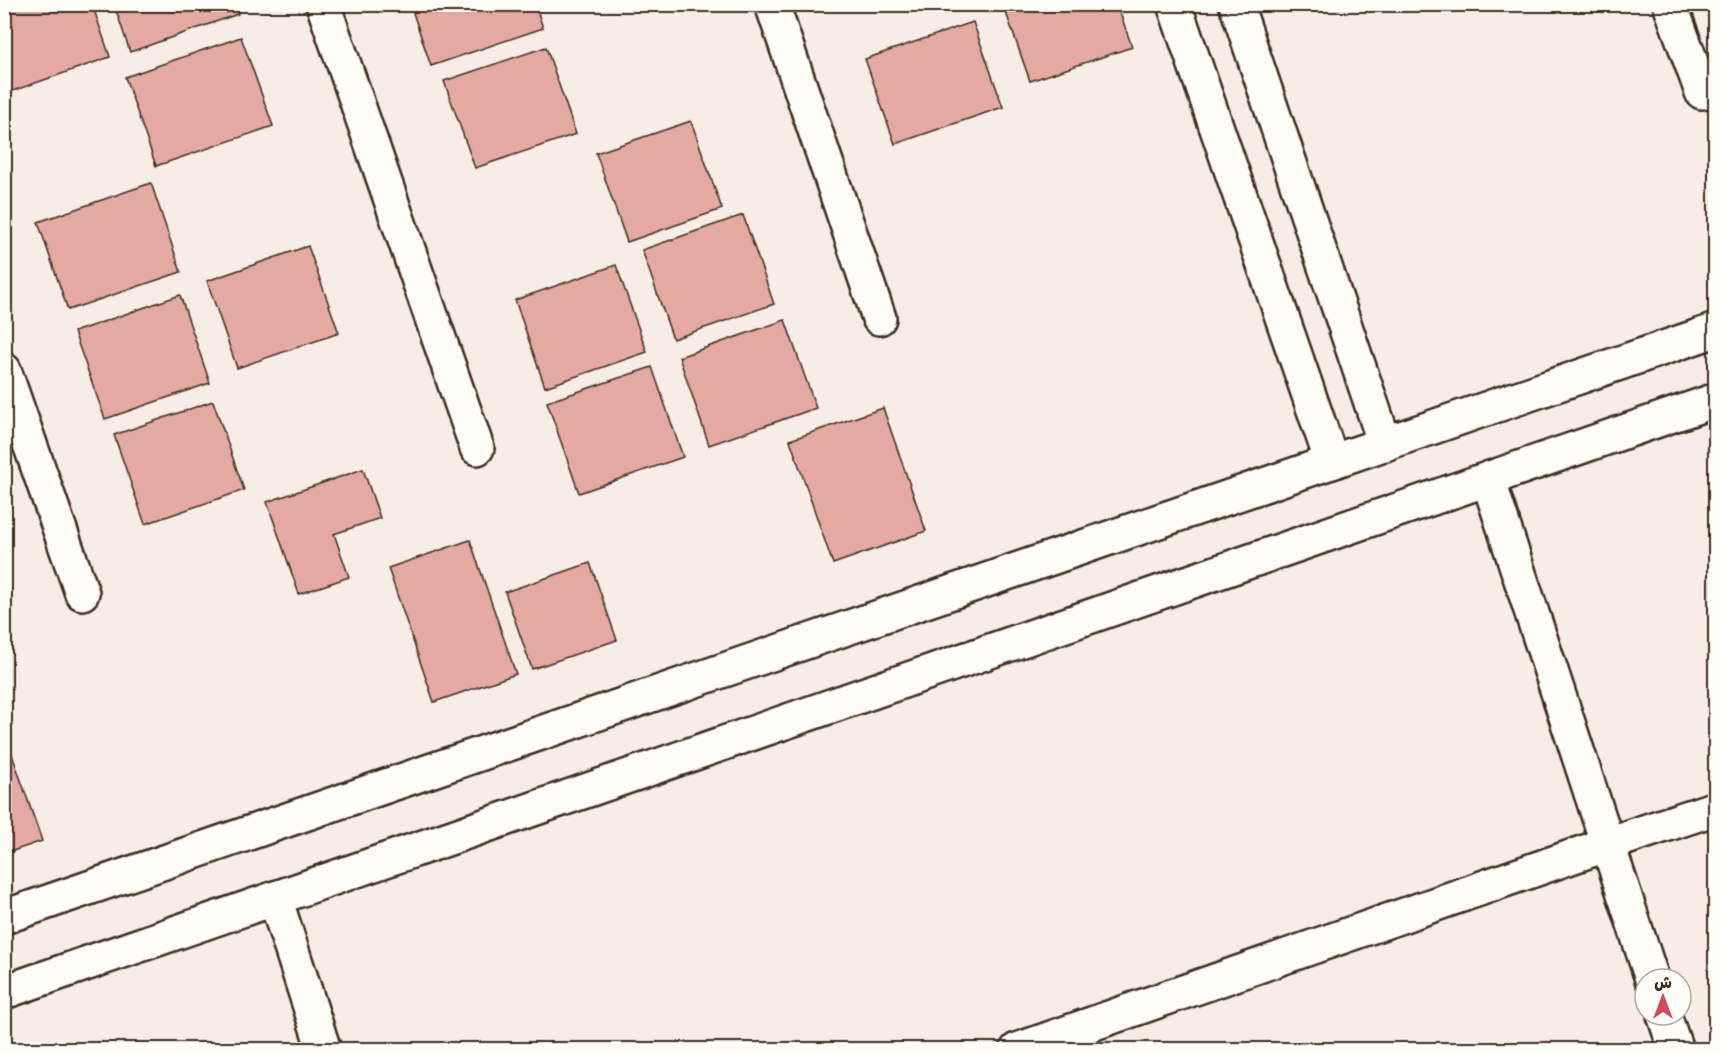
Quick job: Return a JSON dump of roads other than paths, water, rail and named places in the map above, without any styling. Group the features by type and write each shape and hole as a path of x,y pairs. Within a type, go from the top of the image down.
{"main road":[{"path":"323,4 477,448"},
{"path":"772,4 879,318"},
{"path":"1174,4 1332,462"},
{"path":"1236,4 1385,444"},
{"path":"1670,4 1702,92"},
{"path":"4,918 1716,330"},
{"path":"4,370 82,593"},
{"path":"4,992 1716,400"},
{"path":"1488,478 1648,967"},
{"path":"1017,1050 1716,808"},
{"path":"275,898 324,1050"},
{"path":"1668,1027 1676,1050"}]}
